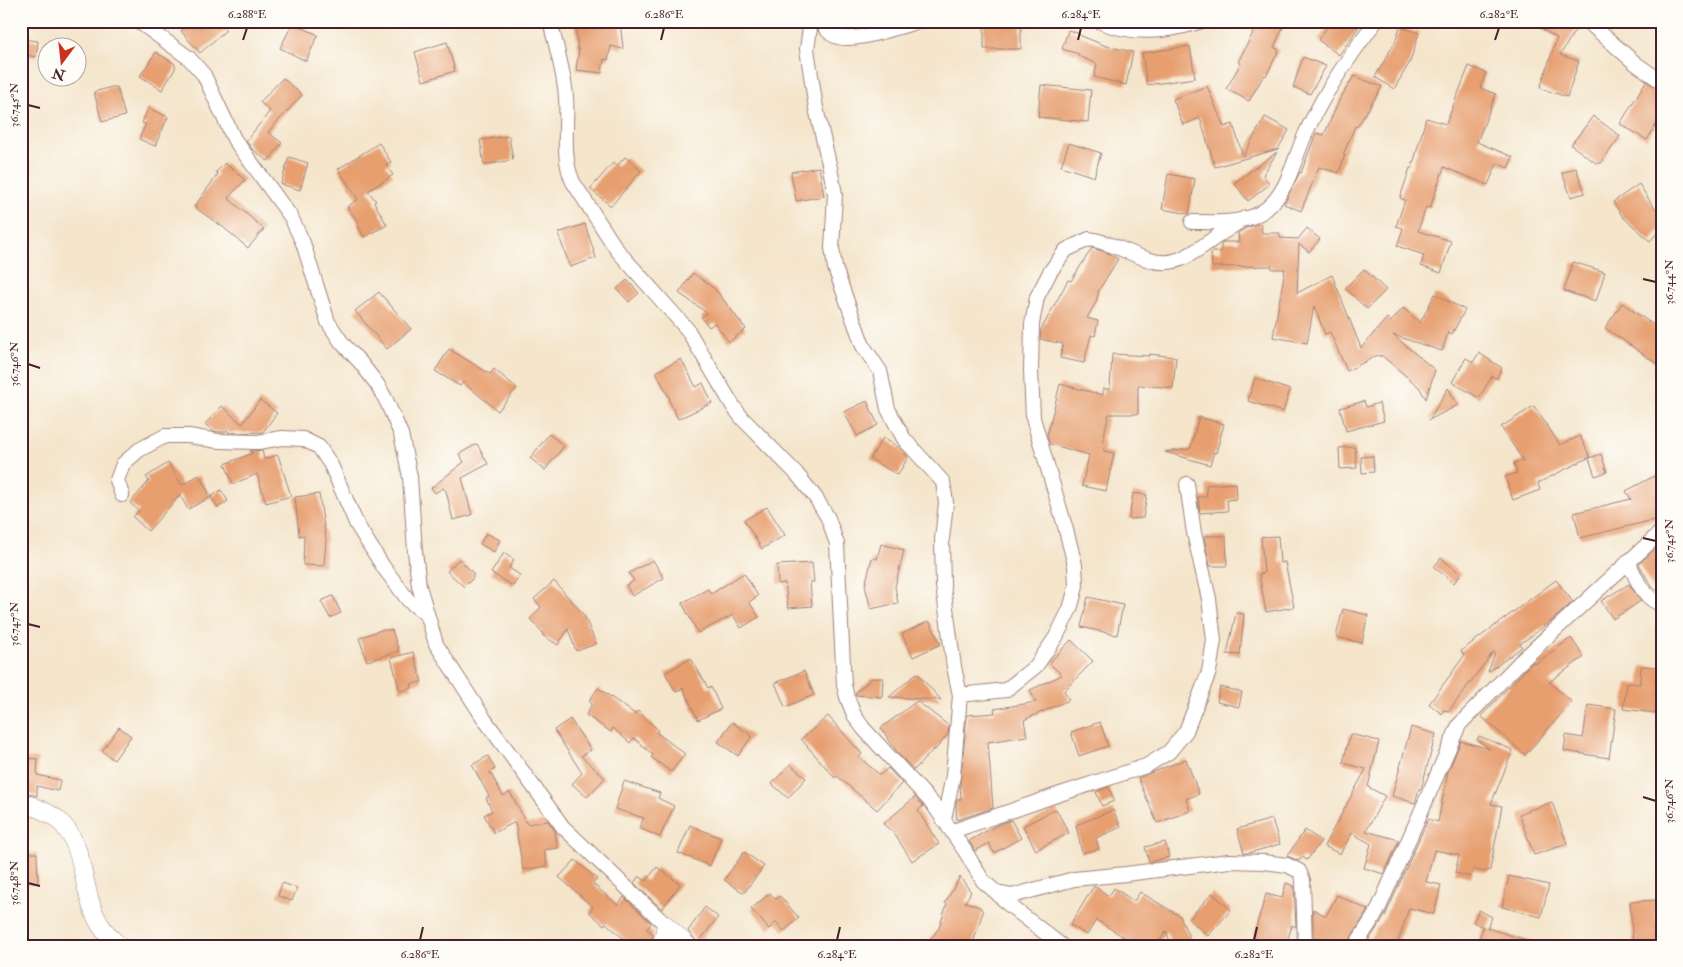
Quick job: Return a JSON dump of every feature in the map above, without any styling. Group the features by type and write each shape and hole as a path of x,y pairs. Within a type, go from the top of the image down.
{"street":[{"path":"138,21 189,58 204,75 234,138 291,217 303,243 328,322 377,384 386,400 401,434 410,477 419,586 436,644 484,720 562,828 688,946"},
{"path":"550,21 564,75 568,171 573,182 616,250 687,329 729,400 742,418 796,473 816,498 828,518 837,544 842,666 847,697 863,728 933,804 983,882 1062,946"},
{"path":"811,21 807,49 816,108 835,194 832,248 835,268 863,346 880,370 888,409 904,439 943,482 946,503 942,539 943,586 954,667 960,695 953,776 944,819"},
{"path":"821,21 827,31 835,36 854,39 921,21"},
{"path":"1098,21 1118,29 1140,31 1172,29 1202,21"},
{"path":"1192,222 1229,222 1256,215 1274,202 1288,178 1305,134 1323,100 1376,21"},
{"path":"1587,21 1635,63 1662,82"},
{"path":"960,695 1006,690 1036,666 1056,637 1070,609 1074,595 1076,585 1075,565 1033,418 1032,324 1038,297 1050,272 1066,250 1088,239 1112,244 1150,260 1171,263 1180,261 1245,218"},
{"path":"122,495 117,480 123,464 140,450 165,436 189,436 258,442 282,438 304,439 319,447 331,465 357,525 384,568 409,601 427,615"},
{"path":"952,831 1146,766 1169,752 1186,731 1209,672 1214,640 1209,599 1194,533 1187,484"},
{"path":"1355,946 1377,912 1459,725 1519,663 1662,531"},
{"path":"1628,561 1643,591 1658,604 1662,604"},
{"path":"21,802 46,812 63,825 78,853 92,910 102,928 120,946"},
{"path":"997,893 1012,896 1074,879 1229,861 1288,865 1299,871 1303,880 1305,946"},
{"path":"662,946 666,925"}],"building":[{"path":"193,21 200,27 207,21 218,21 226,30 200,53 181,31"},
{"path":"575,21 620,21 623,49 611,46 608,60 604,59 602,73 576,70 579,49"},
{"path":"1235,21 1286,21 1274,47 1279,50 1266,76 1264,75 1249,101 1226,89 1241,63 1238,62 1254,31"},
{"path":"1331,21 1349,21 1358,28 1339,55 1318,40"},
{"path":"1529,21 1578,21 1579,24 1560,55 1579,61 1567,97 1540,88 1557,38"},
{"path":"1021,22 1021,49 984,49 984,23"},
{"path":"293,23 318,35 306,61 280,48"},
{"path":"1400,27 1419,33 1410,62 1394,89 1375,77 1395,42"},
{"path":"1068,30 1106,46 1133,52 1126,85 1094,77 1097,64 1078,56 1079,54 1062,49"},
{"path":"21,39 38,41 36,57 21,54"},
{"path":"447,42 455,71 423,81 415,52"},
{"path":"1190,46 1195,78 1147,85 1142,53"},
{"path":"156,52 175,64 175,69 162,90 140,76"},
{"path":"1303,57 1326,66 1310,94 1293,87"},
{"path":"1469,66 1486,73 1480,88 1496,94 1477,142 1513,157 1508,168 1497,163 1488,185 1444,167 1430,208 1426,207 1418,231 1451,241 1441,273 1421,266 1424,255 1397,246 1403,228 1396,226 1405,200 1400,198 1410,168 1412,168 1426,118 1446,124"},
{"path":"1354,76 1382,87 1357,127 1355,126 1343,155 1345,155 1339,173 1319,167 1301,211 1284,204 1301,173 1316,133 1324,135 1340,99"},
{"path":"283,78 302,95 268,132 282,143 268,161 252,149 246,141 270,111 260,102"},
{"path":"1646,81 1662,91 1662,115 1647,140 1620,124"},
{"path":"1041,85 1091,90 1088,122 1038,117"},
{"path":"1207,86 1224,127 1233,124 1243,156 1265,117 1289,130 1278,149 1215,167 1200,118 1183,125 1173,99"},
{"path":"117,87 125,116 102,122 94,92"},
{"path":"148,108 168,117 155,146 139,139 146,124 142,123"},
{"path":"1593,116 1620,136 1601,163 1596,163 1571,145"},
{"path":"509,136 513,160 484,165 480,140"},
{"path":"379,143 391,162 386,165 393,175 368,191 376,201 374,202 387,225 364,237 357,224 359,223 347,207 358,199 338,169"},
{"path":"1069,143 1101,153 1094,177 1061,166"},
{"path":"1277,152 1263,175 1270,184 1248,201 1234,183"},
{"path":"289,157 308,163 300,190 281,184"},
{"path":"625,157 641,171 611,206 590,189 613,163 617,166"},
{"path":"225,163 245,180 228,198 264,229 248,248 223,227 194,207 218,174 216,172"},
{"path":"819,167 824,196 796,201 791,172"},
{"path":"1576,168 1585,193 1571,197 1562,173"},
{"path":"1168,174 1195,179 1189,214 1162,209"},
{"path":"1639,184 1653,206 1662,214 1662,228 1650,241 1623,217 1613,202"},
{"path":"585,224 596,258 570,267 558,233"},
{"path":"1261,224 1262,233 1280,233 1280,238 1298,239 1307,228 1320,239 1309,252 1299,244 1297,293 1332,275 1361,348 1387,318 1391,322 1403,308 1420,323 1435,294 1465,310 1452,334 1448,332 1442,351 1393,335 1435,370 1426,399 1419,387 1381,355 1347,371 1330,332 1325,334 1314,306 1307,343 1273,337 1285,269 1272,269 1272,266 1212,267 1211,252 1221,252 1221,244 1224,242 1239,242 1238,233"},
{"path":"1092,248 1108,253 1118,259 1099,290 1096,302 1087,318 1098,321 1095,336 1091,335 1084,363 1060,358 1063,344 1040,339 1041,330 1068,280 1071,281"},
{"path":"1573,262 1605,272 1596,301 1564,291"},
{"path":"1364,269 1386,290 1367,309 1345,288"},
{"path":"693,273 716,290 746,329 729,342 715,323 709,327 701,317 707,313 679,293"},
{"path":"627,280 639,293 629,302 617,289"},
{"path":"379,292 411,329 387,349 355,311"},
{"path":"1622,303 1662,331 1662,367 1605,328"},
{"path":"449,349 490,374 494,369 517,388 498,411 463,382 460,386 435,371"},
{"path":"1479,353 1502,368 1496,379 1492,376 1479,398 1452,382 1466,358 1473,362"},
{"path":"1112,354 1149,356 1149,354 1176,357 1173,388 1138,385 1138,414 1109,414 1103,438 1104,451 1114,453 1106,491 1082,486 1089,455 1050,444 1047,436 1060,384 1103,395 1103,389 1110,389"},
{"path":"681,359 696,387 703,383 712,403 678,419 656,372"},
{"path":"1255,378 1290,390 1283,412 1248,401"},
{"path":"1448,388 1458,405 1429,420"},
{"path":"260,400 277,413 263,432 229,433 227,430 219,432 213,431 205,424 222,406 242,424"},
{"path":"867,401 878,425 857,436 844,412"},
{"path":"1364,401 1366,407 1379,403 1384,421 1346,431 1340,408"},
{"path":"1534,406 1560,445 1580,436 1590,457 1538,483 1540,490 1513,500 1505,477 1517,473 1514,463 1523,460 1501,427"},
{"path":"1199,417 1224,424 1216,453 1214,452 1210,465 1165,452 1190,449"},
{"path":"549,434 564,446 545,470 530,458"},
{"path":"883,438 900,448 908,457 898,475 870,459"},
{"path":"477,444 488,464 462,478 472,515 453,520 446,491 443,488 435,493 431,488 464,462 459,454"},
{"path":"1355,447 1357,468 1340,469 1339,448"},
{"path":"262,450 264,459 278,455 291,496 266,503 257,474 233,484 225,464 253,453 250,451"},
{"path":"1601,454 1607,472 1595,476 1589,458"},
{"path":"1373,456 1374,472 1362,473 1361,457"},
{"path":"168,463 182,485 199,475 211,497 188,509 180,495 148,531 133,517 139,511 130,503 149,481 146,477"},
{"path":"1662,472 1662,518 1580,538 1574,513 1631,499 1626,491"},
{"path":"1236,483 1237,499 1227,500 1228,511 1200,513 1198,497 1207,497 1206,485"},
{"path":"221,490 228,501 218,508 211,497"},
{"path":"1133,493 1147,495 1143,518 1129,519"},
{"path":"319,494 326,540 324,566 303,565 304,535 299,536 295,497"},
{"path":"767,507 785,535 762,549 744,520"},
{"path":"486,533 500,540 494,552 480,544"},
{"path":"1204,536 1226,536 1227,566 1210,566"},
{"path":"1278,536 1280,563 1285,562 1294,607 1266,612 1259,574 1264,573 1261,537"},
{"path":"1662,543 1662,595 1652,587 1639,564"},
{"path":"881,544 904,550 895,587 898,603 871,609 865,586 872,558 877,559"},
{"path":"504,553 514,560 509,568 520,575 513,586 491,573"},
{"path":"1441,558 1461,574 1454,583 1434,567"},
{"path":"459,559 473,573 473,578 464,587 447,571"},
{"path":"653,560 664,578 632,596 626,585 634,581 629,573"},
{"path":"812,563 814,582 810,582 812,606 788,608 785,583 778,584 777,565"},
{"path":"744,573 758,596 749,602 759,617 741,628 733,615 698,633 682,603 708,589 711,594"},
{"path":"1556,580 1573,602 1520,644 1522,647 1488,672 1495,653 1493,652 1449,711 1443,710 1442,714 1429,704 1464,656 1461,651"},
{"path":"554,581 584,615 596,644 576,651 568,629 558,645 542,635 543,633 530,619 541,607 534,599"},
{"path":"1629,584 1641,601 1613,619 1601,601"},
{"path":"333,596 341,613 330,618 321,601"},
{"path":"1088,597 1123,605 1117,635 1081,627"},
{"path":"1343,609 1368,615 1362,643 1336,637"},
{"path":"1236,613 1244,614 1240,655 1227,654"},
{"path":"929,621 941,644 913,657 902,634"},
{"path":"381,630 392,630 399,651 367,661 359,638"},
{"path":"1571,638 1584,657 1549,682 1572,702 1525,755 1481,716 1533,662 1535,664"},
{"path":"1071,640 1093,661 1064,691 1069,700 1024,720 1027,736 988,742 993,808 957,820 956,805 957,799 961,799 960,786 967,715 995,713 994,709 1036,702 1030,690 1062,675 1049,663"},
{"path":"413,652 422,682 411,684 412,688 400,691 391,658"},
{"path":"691,658 708,688 711,687 721,709 698,720 683,688 676,692 665,673"},
{"path":"1641,666 1662,667 1662,714 1623,709 1627,683 1640,684"},
{"path":"804,671 814,695 785,707 775,683"},
{"path":"917,673 941,700 889,697"},
{"path":"872,678 883,678 882,697 856,695 855,693"},
{"path":"1220,687 1242,692 1239,707 1217,702"},
{"path":"598,688 635,714 638,711 658,730 656,732 685,754 671,772 651,757 653,755 634,738 630,743 613,728 611,732 586,715 592,704 589,701"},
{"path":"917,701 949,726 948,734 935,750 914,770 899,755 881,728"},
{"path":"1588,705 1616,709 1609,758 1564,751 1566,735 1583,738"},
{"path":"828,716 862,754 859,757 880,775 888,768 902,783 877,810 837,776 835,778 801,739"},
{"path":"570,719 591,750 581,756 605,778 587,797 572,784 582,773 554,730"},
{"path":"732,722 752,736 738,756 718,742"},
{"path":"1100,722 1108,746 1079,756 1071,732"},
{"path":"119,727 131,736 114,760 102,751"},
{"path":"1411,727 1436,734 1421,789 1419,789 1415,803 1392,796"},
{"path":"1350,734 1379,741 1368,787 1385,796 1366,831 1399,840 1384,874 1364,868 1371,844 1352,833 1340,854 1324,846 1366,769 1343,763"},
{"path":"1479,736 1513,750 1491,804 1502,806 1490,870 1484,872 1473,869 1471,877 1455,873 1459,855 1434,850 1426,882 1441,885 1434,914 1409,908 1397,946 1382,946 1368,941 1385,916 1428,819 1438,822 1448,772 1461,741 1490,749 1477,740"},
{"path":"488,756 495,769 490,772 503,796 510,792 527,824 548,821 555,831 558,848 544,850 547,866 523,870 515,822 494,833 484,815 492,811 486,798 489,796 472,765"},
{"path":"21,758 38,759 37,775 60,780 58,791 37,786 37,796 21,792"},
{"path":"1186,759 1199,794 1186,799 1190,811 1157,823 1138,778"},
{"path":"790,764 806,778 788,798 772,784"},
{"path":"624,781 660,793 658,798 674,806 660,837 639,828 644,818 615,809"},
{"path":"1109,787 1114,801 1102,806 1096,792"},
{"path":"915,797 923,806 918,811 939,844 912,861 893,832 883,824"},
{"path":"1552,802 1567,844 1534,855 1519,814"},
{"path":"1056,809 1069,833 1036,850 1023,826"},
{"path":"1113,810 1121,827 1096,838 1099,849 1082,853 1076,825"},
{"path":"1272,819 1280,844 1244,853 1237,829"},
{"path":"1011,820 1021,838 994,853 989,843 975,851 969,841 997,825"},
{"path":"690,825 721,838 710,866 678,853"},
{"path":"1305,830 1321,841 1307,860 1302,857 1299,861 1287,856"},
{"path":"1165,842 1169,857 1149,862 1145,847"},
{"path":"744,852 764,866 744,893 724,880"},
{"path":"21,853 37,853 38,883 21,883"},
{"path":"575,860 597,879 593,884 618,905 624,897 651,923 647,929 653,934 652,942 649,946 632,946 606,923 604,925 589,912 593,907 559,877"},
{"path":"657,867 680,884 662,909 634,883 639,876 646,881"},
{"path":"1509,876 1549,885 1541,917 1502,907"},
{"path":"960,877 971,892 965,902 980,907 983,912 972,946 925,946 939,928 947,904 945,903"},
{"path":"282,883 297,888 292,901 278,896"},
{"path":"1286,883 1294,886 1296,927 1292,925 1286,946 1253,938 1266,894 1282,898"},
{"path":"1094,886 1109,896 1114,888 1134,901 1140,892 1180,916 1193,946 1172,946 1166,931 1157,946 1131,946 1122,941 1124,937 1096,920 1087,935 1070,925"},
{"path":"770,893 776,899 780,896 799,918 784,931 776,922 769,929 751,909"},
{"path":"1212,893 1231,910 1208,936 1189,919"},
{"path":"1337,895 1368,910 1346,946 1314,946 1316,937 1313,936 1313,909 1326,916"},
{"path":"1655,900 1656,921 1660,920 1662,929 1662,946 1633,946 1630,902"},
{"path":"705,907 718,917 698,943 688,931"},
{"path":"1479,910 1492,917 1487,928 1536,943 1535,946 1477,946 1483,927 1473,922"}]}
